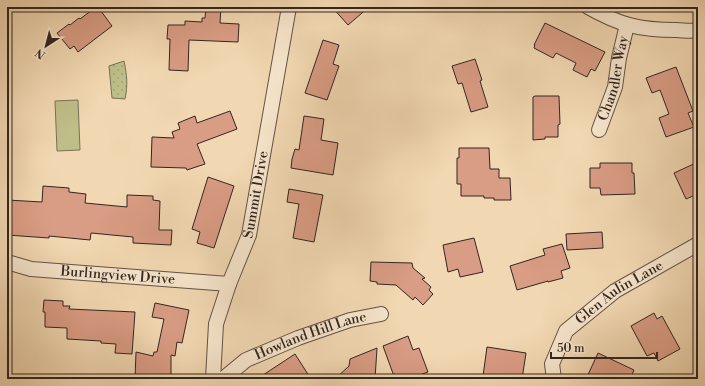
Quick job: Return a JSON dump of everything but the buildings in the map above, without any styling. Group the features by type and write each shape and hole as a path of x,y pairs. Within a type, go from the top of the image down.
{"street":[{"name":"Summit Drive","path":"213,379 216,324 229,284 249,235 289,7"},
{"path":"588,7 611,20 627,26 697,32"},
{"name":"Chandler Way","path":"599,130 615,87 619,58 627,26"},
{"name":"Glen Aulin Lane","path":"554,379 552,364 566,331 615,291 698,244"},
{"name":"Burlingview Drive","path":"7,262 31,269 229,284"},
{"name":"Howland Hill Lane","path":"223,379 246,360 298,338 350,320 381,314"}],"green space":[{"path":"124,61 127,80 125,99 112,98 109,66"},
{"path":"78,100 80,150 57,151 55,101"}]}
